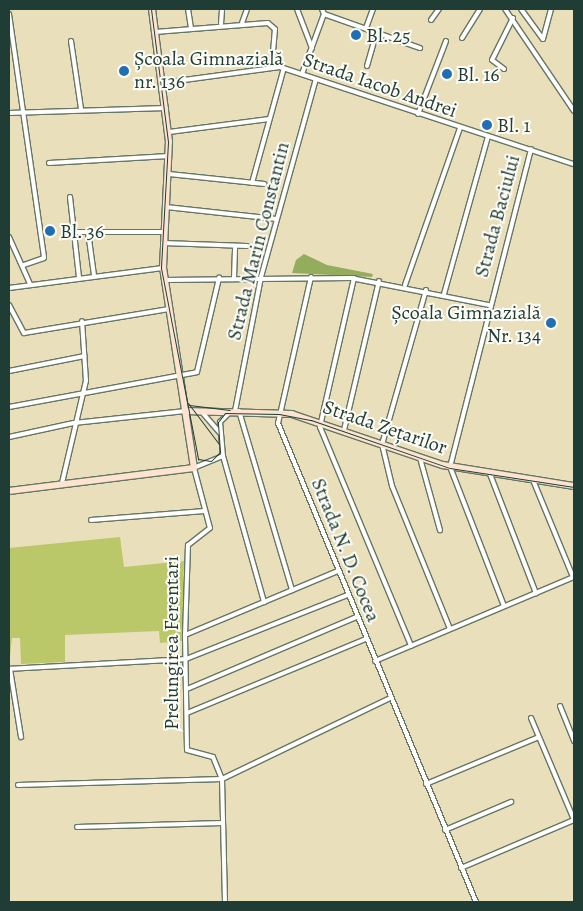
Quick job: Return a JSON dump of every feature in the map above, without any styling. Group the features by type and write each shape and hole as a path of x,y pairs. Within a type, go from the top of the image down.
{"main road":[{"name":"Prelungirea Ferentari","path":"152,9 169,132 169,174 162,268 182,375 186,400 185,411 194,468"},
{"path":"186,400 201,410"},
{"name":"Strada Zețarilor","path":"185,411 279,412 321,422 450,467 574,486"},
{"path":"9,491 194,468"}],"street":[{"path":"188,9 191,28"},
{"path":"221,24 222,9"},
{"path":"242,23 247,9"},
{"path":"297,9 312,48"},
{"path":"302,74 324,14 322,9"},
{"path":"366,28 374,9"},
{"path":"431,20 439,9"},
{"path":"462,38 480,9"},
{"path":"505,9 513,18 574,111"},
{"path":"521,9 541,39 546,36 551,9"},
{"path":"9,14 44,258 24,265"},
{"path":"324,14 420,48"},
{"path":"504,69 492,60 513,18"},
{"name":"Strada Iacob Andrei","path":"155,32 221,24 242,23 273,26 272,67 284,68 460,128 574,164"},
{"path":"367,66 377,32"},
{"path":"71,41 81,110"},
{"path":"418,114 446,41"},
{"path":"162,83 272,67"},
{"path":"252,183 284,68"},
{"name":"Strada Marin Constantin","path":"292,590 236,411 261,277 316,79"},
{"path":"9,113 166,108"},
{"path":"169,132 269,119"},
{"path":"405,285 460,128"},
{"path":"444,294 488,136"},
{"name":"Strada Baciului","path":"450,467 489,305 531,149"},
{"path":"49,163 169,156"},
{"path":"169,174 264,184"},
{"path":"70,198 79,277"},
{"path":"166,207 276,219"},
{"path":"73,232 164,232"},
{"path":"88,232 94,275"},
{"path":"9,237 24,265 30,284"},
{"path":"163,243 247,246"},
{"path":"234,246 234,278"},
{"path":"9,288 94,275 162,268"},
{"path":"164,280 261,277 354,278 405,285 489,305"},
{"path":"279,412 311,277"},
{"path":"9,406 83,390 182,375 201,368 219,278"},
{"path":"354,278 321,422 411,646"},
{"path":"344,430 379,281"},
{"path":"426,290 382,444 390,481 450,629"},
{"path":"9,305 22,333 169,309"},
{"path":"62,484 74,423 83,390 85,356 82,322"},
{"path":"9,371 85,356"},
{"path":"201,410 221,434"},
{"path":"9,437 74,423 185,411"},
{"path":"236,411 221,419 222,456 264,602"},
{"name":"Strada N. D. Cocea","path":"279,412 282,433 476,902"},
{"path":"194,468 222,456"},
{"path":"420,458 440,530"},
{"path":"450,467 504,606"},
{"name":"Prelungirea Ferentari","path":"194,468 209,529 188,545 185,635 187,750 213,757 222,779"},
{"path":"490,474 536,593"},
{"path":"375,661 574,577 533,480"},
{"path":"91,520 206,511"},
{"path":"185,635 338,571"},
{"path":"21,737 9,669 186,659 348,595"},
{"path":"187,689 357,616"},
{"path":"187,713 366,639"},
{"path":"18,785 222,779 390,698"},
{"path":"560,706 574,741"},
{"path":"461,868 574,820 531,718"},
{"path":"426,784 539,737"},
{"path":"222,779 225,902"},
{"path":"445,830 510,802"},
{"path":"77,827 223,823"}],"green space":[{"path":"304,254 327,265 373,274 372,277 292,273 296,260"},
{"path":"120,537 124,567 184,561 182,641 160,643 159,631 65,635 65,662 21,664 20,638 12,638 9,666 9,548"}],"tram line":[{"path":"151,9 168,142 161,268 198,459 211,461 220,452 218,422 225,413 279,414 311,420 450,468 574,487"},
{"path":"188,403 219,444"},
{"path":"189,405 230,410"}],"place":[{"name":"Bl. 25","path":"356,35"},
{"name":"Școala Gimnazială nr. 136","path":"124,71"},
{"name":"Bl. 16","path":"447,74"},
{"name":"Bl. 1","path":"487,125"},
{"name":"Bl. 36","path":"50,231"},
{"name":"Școala Gimnazială Nr. 134","path":"551,323"}]}
